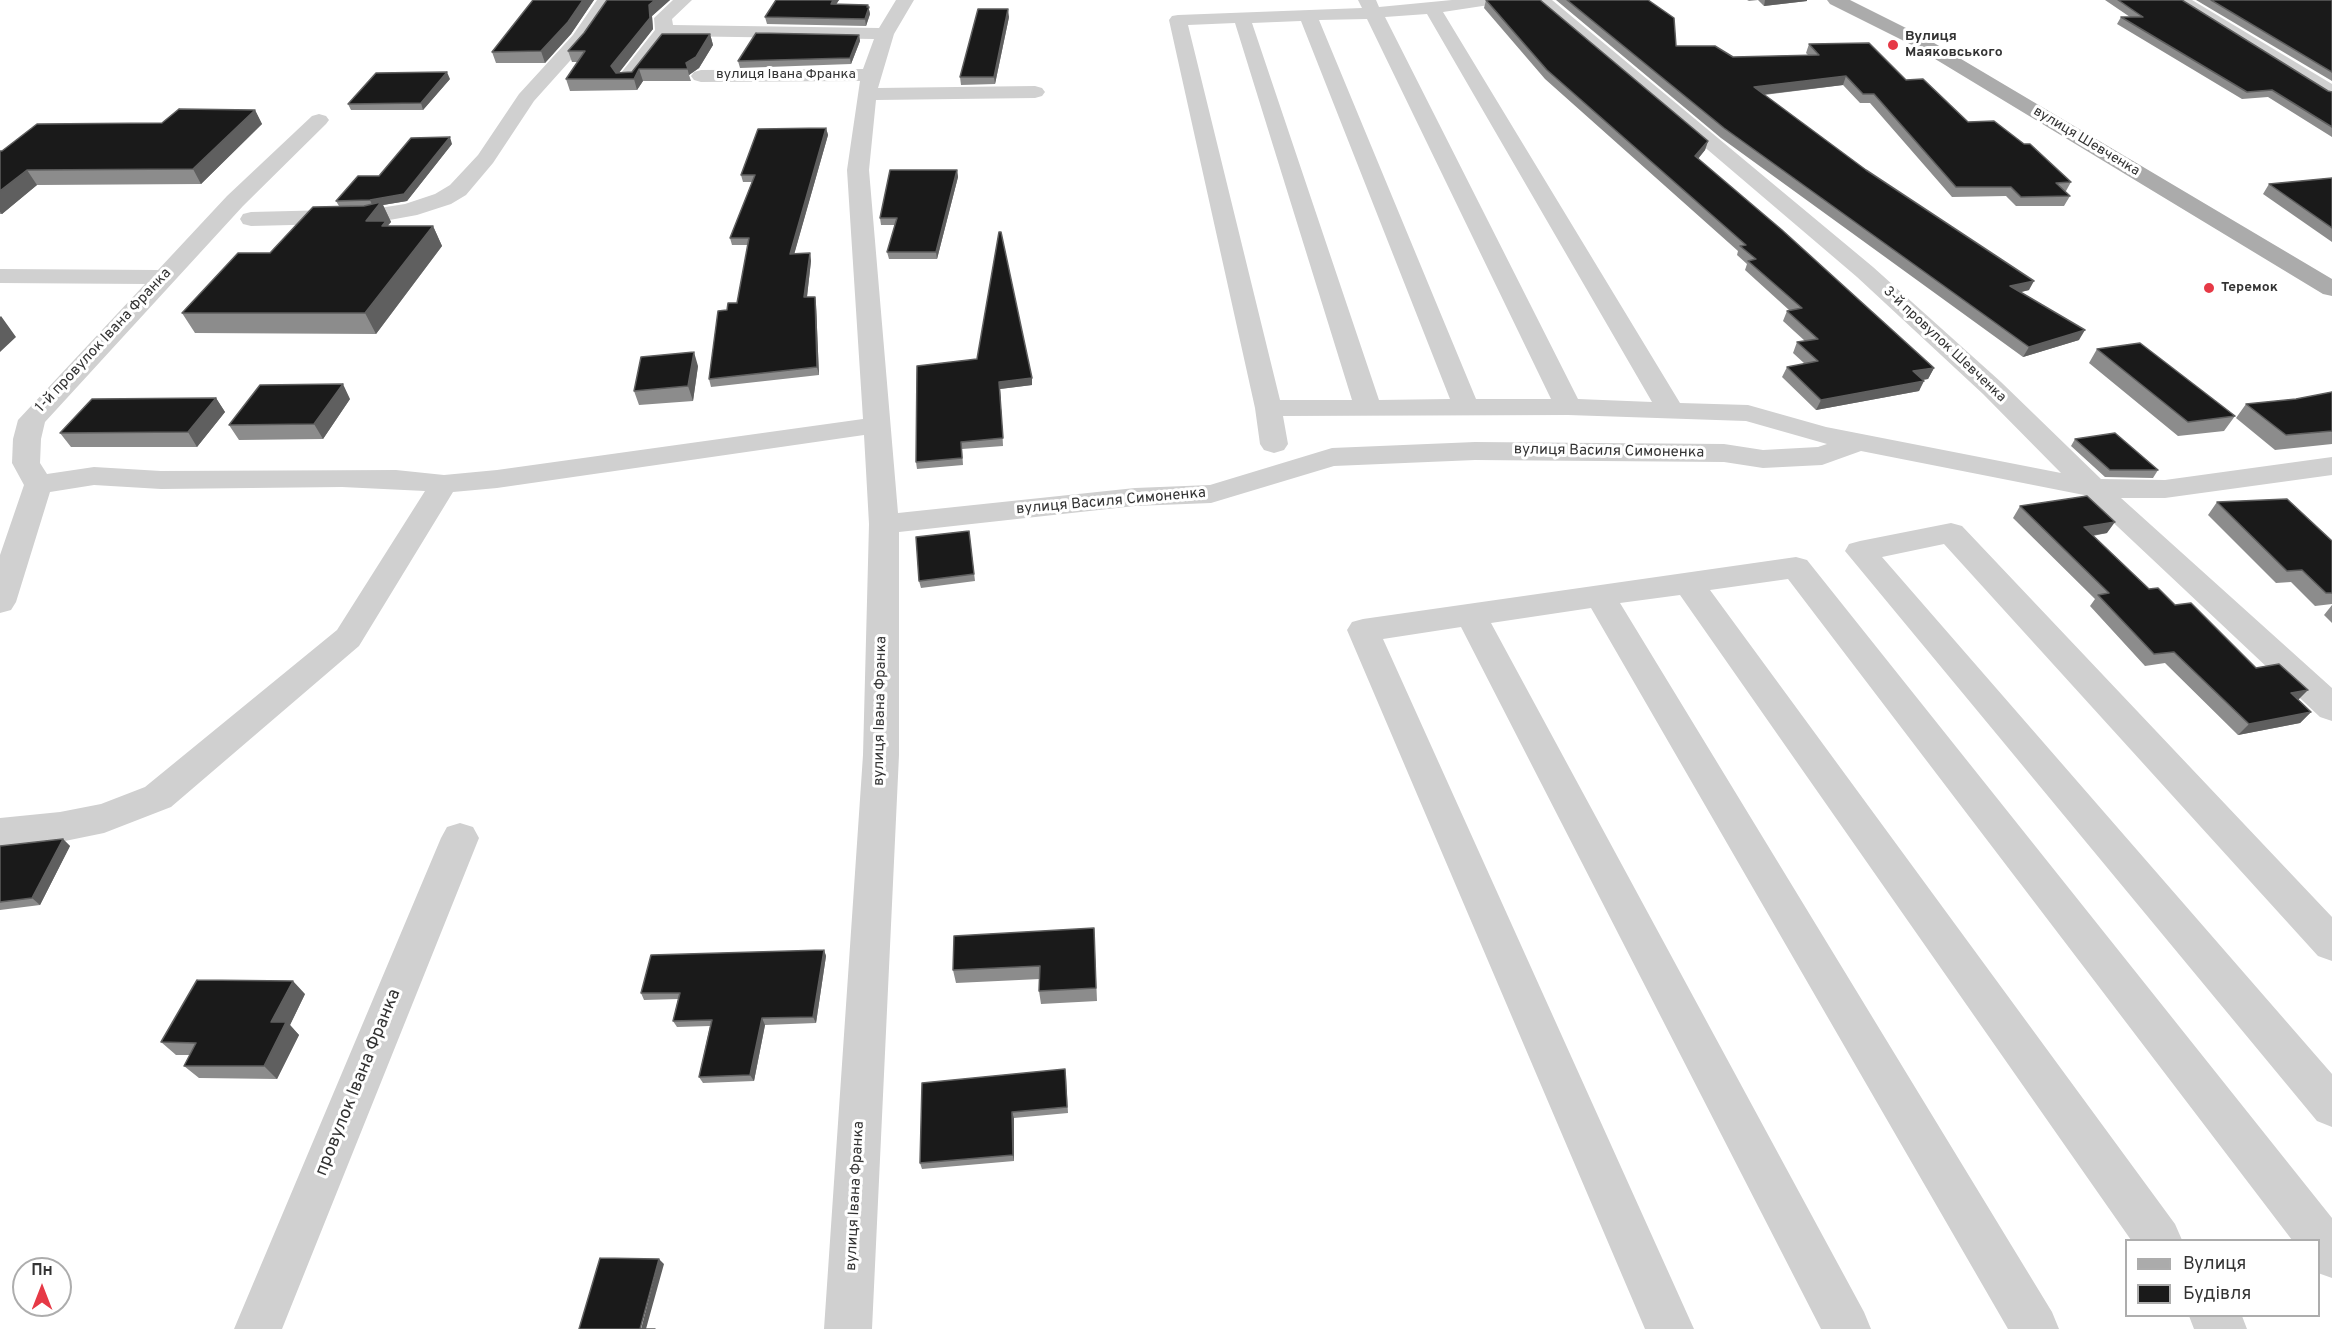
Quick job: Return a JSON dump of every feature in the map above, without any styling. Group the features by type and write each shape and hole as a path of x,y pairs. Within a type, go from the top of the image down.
{"main road":[{"name":"вулиця Шевченка","path":"1836,0 1918,41 2332,289"}],"street":[{"path":"251,219 373,216 409,210 443,199 458,190 486,159 526,98 573,48 606,0"},
{"path":"627,78 664,30 663,18 683,0"},
{"name":"вулиця Івана Франка","path":"848,1329 881,755 884,524 858,170 869,84 885,34 905,0"},
{"path":"1274,444 1268,408 1176,10 1242,18 1308,15 1371,6 1432,8 1489,0"},
{"name":"3-й провулок Шевченка","path":"1541,0 1865,272 1992,388 2093,488 2332,708"},
{"path":"2180,0 2332,92"},
{"path":"1371,6 1568,407"},
{"path":"1432,8 1670,409"},
{"path":"1308,15 1466,407"},
{"path":"1242,18 1368,408"},
{"path":"664,30 885,34"},
{"name":"вулиця Івана Франка","path":"701,76 1035,92"},
{"name":"1-й провулок Івана Франка","path":"38,485 26,463 27,439 32,420 235,201 319,120"},
{"path":"0,276 163,277"},
{"path":"1268,408 1568,407 1748,413 1822,435 2093,488 2165,489 2332,466"},
{"path":"0,603 38,485 94,476 194,480 342,477 444,484 497,479 876,425"},
{"name":"вулиця Василя Симоненка","path":"884,524 1135,496 1210,494 1332,457 1486,451 1724,453 1763,459 1822,456 1858,442"},
{"path":"0,833 60,827 104,818 158,797 348,638 444,484"},
{"path":"2332,944 1951,534 1860,551 2332,1106"},
{"path":"1670,1329 1362,630 1796,567 2320,1239"},
{"path":"1688,583 2158,1239"},
{"path":"1600,596 2035,1329"},
{"path":"1471,615 1847,1329"},
{"name":"провулок Івана Франка","path":"258,1329 460,838"},
{"path":"2320,1240 2332,1255"},
{"path":"2214,1317 2223,1329"}],"building":[{"path":"533,0 583,0 568,22 541,51 492,52"},
{"path":"607,0 655,0 649,5 650,18 611,66 616,73 632,72 662,34 710,34 696,57 686,63 688,69 639,69 634,79 566,79 585,51 568,51"},
{"path":"776,0 833,0 831,4 868,5 869,7 865,19 765,17"},
{"path":"1486,0 1540,0 1708,141 1695,156 1782,230 1934,368 1913,371 1924,381 1821,400 1787,367 1818,361 1797,342 1818,339 1787,311 1802,308 1748,261 1756,259 1740,246 1746,245 1547,70"},
{"path":"1567,0 1648,0 1674,18 1676,46 1715,46 1733,57 1819,55 1809,44 1869,43 1906,80 1923,79 1968,122 1994,121 2024,144 2030,144 2071,182 2056,183 2070,196 2021,197 2011,187 1956,187 1874,94 1863,94 1846,76 1754,87 1866,170 2034,281 2010,286 2085,330 2029,347 1724,128"},
{"path":"2118,0 2182,0 2332,92 2332,127 2272,90 2247,92 2121,17 2143,17"},
{"path":"2211,0 2332,0 2332,72"},
{"path":"978,9 1008,9 994,77 960,77"},
{"path":"756,33 859,35 850,58 738,61"},
{"path":"447,72 421,103 348,104 376,73"},
{"path":"179,109 255,110 193,169 27,170 0,191 0,151 37,124 162,123"},
{"path":"826,128 790,254 810,253 804,297 815,297 817,367 709,379 718,311 727,310 728,303 737,303 749,238 730,238 755,175 741,175 758,129"},
{"path":"450,137 404,194 370,200 336,201 358,176 379,176 411,138"},
{"path":"890,170 957,170 936,252 887,252 897,218 880,218"},
{"path":"2332,178 2332,228 2269,184"},
{"path":"381,202 366,221 386,221 382,226 433,226 365,313 182,313 238,253 270,253 313,207 364,206"},
{"path":"999,232 1001,232 1032,378 999,382 1003,438 961,442 962,458 916,462 917,366 977,359"},
{"path":"2140,343 2235,416 2188,422 2097,349"},
{"path":"694,352 688,386 634,391 641,357"},
{"path":"343,384 314,424 229,425 260,385"},
{"path":"2332,392 2332,431 2286,435 2246,404 2296,399"},
{"path":"216,398 188,432 60,433 92,399"},
{"path":"2115,433 2158,470 2110,470 2075,439"},
{"path":"2087,496 2115,522 2084,527 2149,589 2158,588 2175,605 2191,603 2256,668 2279,664 2308,690 2291,693 2311,712 2249,724 2174,652 2154,654 2098,595 2109,593 2020,506"},
{"path":"2287,499 2332,541 2332,593 2326,593 2302,570 2287,571 2217,502"},
{"path":"969,531 974,574 919,581 916,537"},
{"path":"63,839 32,898 0,902 0,846"},
{"path":"1094,928 1096,988 1039,991 1040,966 953,970 954,936"},
{"path":"824,950 813,1017 762,1018 750,1075 699,1077 712,1020 673,1021 680,993 641,993 651,955"},
{"path":"197,980 293,981 271,1022 286,1022 264,1066 184,1066 196,1043 161,1042"},
{"path":"1065,1069 1067,1107 1012,1112 1013,1155 920,1163 922,1083"},
{"path":"600,1258 659,1259 640,1329 579,1329"}],"place":[{"name":"Вулиця Маяковського","path":"1893,45"},
{"name":"Теремок","path":"2209,288"}]}
